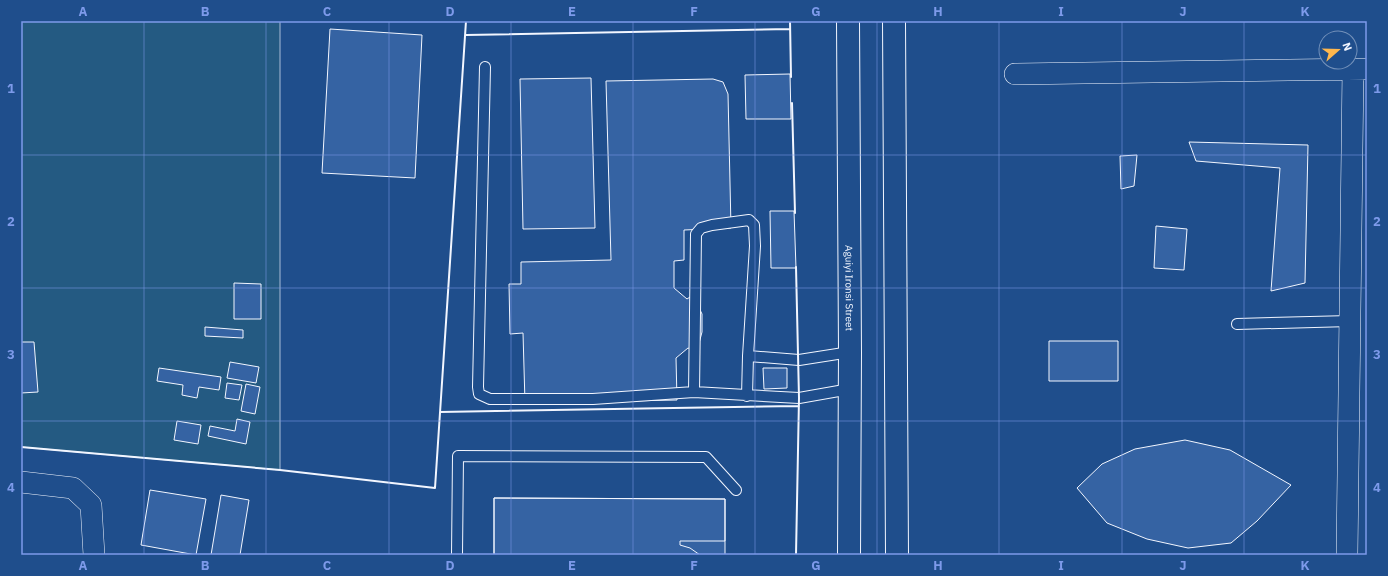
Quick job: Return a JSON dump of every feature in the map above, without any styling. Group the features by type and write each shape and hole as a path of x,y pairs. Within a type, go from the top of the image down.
{"main road":[{"name":"Aguiyi Ironsi Street","path":"848,21 850,352 849,555"},
{"path":"894,21 897,555"}],"street":[{"path":"1016,74 1360,69 1350,321 1347,555"},
{"path":"21,482 73,488 91,505 94,555"}],"lane":[{"path":"485,68 479,394 490,400 577,399 694,392 799,398 850,389"},
{"path":"694,392 696,234 701,228 712,225 749,220 754,224 755,246 747,396"},
{"path":"1237,324 1350,321"},
{"path":"748,356 799,360 850,352"},
{"path":"456,555 458,456 706,457 736,490"}],"shaded area":[{"path":"21,21 280,21 280,470 21,447"}],"building":[{"path":"330,29 422,35 415,178 322,173"},
{"path":"790,74 791,119 746,119 745,75"},
{"path":"591,78 595,228 523,229 520,79"},
{"path":"713,79 723,82 728,94 731,228 684,230 684,260 674,261 674,288 687,299 693,295 702,314 702,332 697,351 688,348 676,358 677,400 525,403 523,333 510,334 509,284 521,284 521,262 611,260 606,81"},
{"path":"1189,142 1308,145 1305,283 1271,291 1280,168 1196,161"},
{"path":"1137,155 1134,186 1121,189 1120,156"},
{"path":"770,211 794,211 796,268 771,268"},
{"path":"1156,226 1187,229 1184,270 1154,268"},
{"path":"234,283 261,284 261,319 234,319"},
{"path":"205,327 243,330 243,338 205,336"},
{"path":"1049,341 1118,341 1118,381 1049,381"},
{"path":"21,342 34,342 38,392 21,393"},
{"path":"230,362 259,367 256,383 227,378"},
{"path":"159,368 221,377 219,390 199,387 197,398 182,395 183,385 157,381"},
{"path":"763,368 787,368 787,388 764,389"},
{"path":"227,383 242,385 239,400 225,398"},
{"path":"246,384 260,387 255,414 241,411"},
{"path":"237,419 250,422 246,444 208,436 210,426 235,431"},
{"path":"177,421 201,425 198,444 174,440"},
{"path":"1185,440 1230,450 1291,485 1257,521 1231,543 1188,548 1147,539 1107,523 1077,488 1102,464 1135,449"},
{"path":"150,490 206,499 196,555 141,545"},
{"path":"221,495 249,500 240,555 211,555"},
{"path":"494,498 725,499 725,555 494,555"},
{"path":"494,498 725,499 725,541 680,541 680,545 690,548 700,555 494,555"}],"wall":[{"path":"21,447 280,470 435,488 466,21"},
{"path":"790,21 791,77"},
{"path":"466,35 790,29"},
{"path":"792,103 795,213"},
{"path":"796,267 799,398 796,555"},
{"path":"440,412 799,406"}]}
